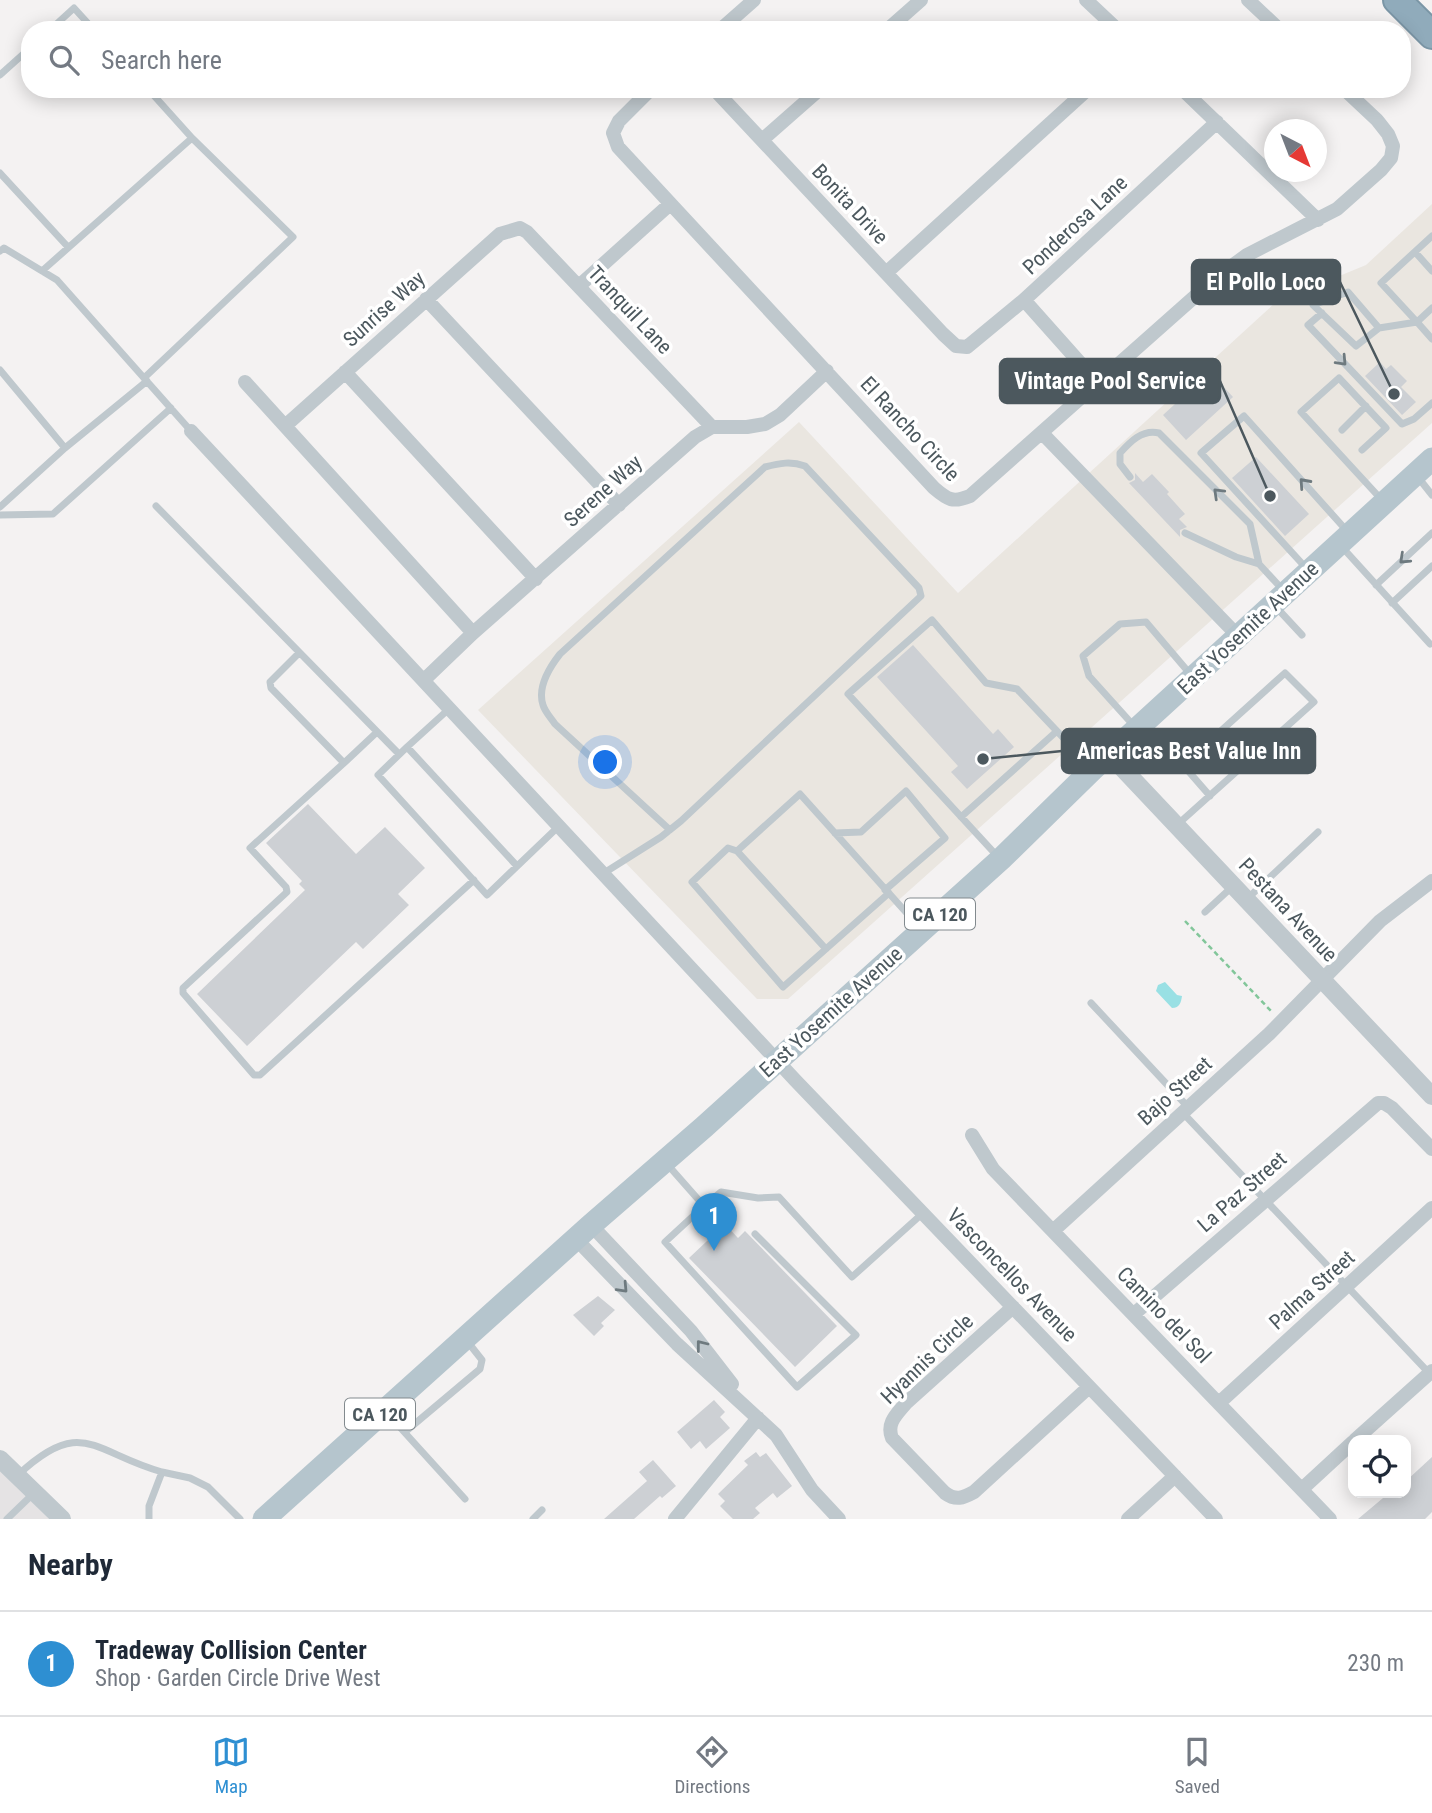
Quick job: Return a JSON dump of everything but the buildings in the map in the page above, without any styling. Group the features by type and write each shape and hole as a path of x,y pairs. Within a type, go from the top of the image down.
{"highway":[{"path":"1398,0 1432,35"}],"main road":[{"name":"East Yosemite Avenue","path":"384,1410 1001,859 1101,762 1423,466"},
{"name":"CA 120","path":"264,1519 384,1410"}],"street":[{"path":"730,21 754,0"},
{"path":"897,21 920,0"},
{"path":"1086,0 1108,21"},
{"path":"1248,0 1270,21"},
{"name":"El Rancho Circle","path":"642,98 619,121 613,133 618,147 934,488 949,500 956,501 970,496 1218,275 1247,255 1338,209 1381,170 1391,158 1393,146 1377,120 1354,98"},
{"name":"Bonita Drive","path":"722,98 956,346"},
{"path":"762,140 810,98"},
{"path":"886,273 1078,98"},
{"path":"1192,98 1318,220"},
{"name":"Ponderosa Lane","path":"956,346 967,347 972,344 1024,300 1217,122"},
{"path":"579,286 669,205"},
{"name":"Tranquil Lane","path":"514,228 527,232 712,427"},
{"name":"Sunrise Way","path":"285,426 499,234 514,228"},
{"path":"426,299 619,505"},
{"path":"1024,300 1097,382"},
{"path":"712,427 765,424 780,415 827,371"},
{"path":"345,372 536,579"},
{"path":"245,382 473,633"},
{"name":"Serene Way","path":"424,680 473,633 695,437 712,427"},
{"name":"Vasconcellos Avenue","path":"191,431 777,1061 1216,1519"},
{"path":"1042,433 1238,636"},
{"name":"Pestana Avenue","path":"1101,762 1177,825 1432,1096"},
{"name":"Bajo Street","path":"1054,1230 1269,1034 1380,921 1432,881"},
{"name":"La Paz Street","path":"1134,1314 1378,1103 1392,1108 1432,1149"},
{"name":"Camino del Sol","path":"972,1135 993,1169 1331,1519"},
{"name":"Palma Street","path":"1219,1403 1432,1208"},
{"path":"583,1232 691,1331 758,1418 776,1435 812,1490 839,1519"},
{"name":"Hyannis Circle","path":"1013,1307 906,1404 892,1420 892,1438 945,1493 961,1499 974,1492 1089,1387"},
{"path":"1361,1435 1431,1374"},
{"path":"674,1519 758,1418"},
{"path":"1302,1489 1348,1447"},
{"path":"0,1458 55,1517"},
{"path":"1128,1519 1175,1476"}],"lane":[{"path":"60,21 74,8 85,21"},
{"path":"0,75 21,56"},
{"path":"0,507 146,379 293,237 192,138 156,98"},
{"path":"41,271 192,138"},
{"path":"0,173 68,247"},
{"path":"1432,236 1381,283 1432,339"},
{"path":"1,249 57,280 191,431"},
{"path":"1415,252 1432,271"},
{"path":"1380,328 1348,292 1313,305 1356,346 1380,328 1417,322 1432,308"},
{"path":"1322,313 1308,325 1402,424 1414,419 1432,403"},
{"path":"0,370 65,448"},
{"path":"1362,450 1387,428 1339,377 1301,412 1384,503"},
{"path":"1342,430 1366,406"},
{"path":"0,515 53,514 171,408"},
{"path":"1309,571 1200,453 1244,416 1344,539 1376,585 1430,644"},
{"path":"1130,477 1120,464 1120,453 1139,435 1153,431 1159,433 1250,524 1259,564 1302,635"},
{"path":"604,873 670,830 921,596 919,588 805,466 788,462 765,467 560,654 549,668 542,686 542,704 555,724 670,830"},
{"path":"1423,466 1432,495"},
{"path":"156,506 399,754"},
{"path":"1185,533 1259,564"},
{"path":"1376,585 1432,533"},
{"path":"1392,603 1432,566"},
{"path":"1001,859 848,694 932,620 986,683 1017,689 1057,731 1101,762"},
{"path":"1137,729 1089,676 1083,656 1120,624 1146,622 1194,678"},
{"path":"299,653 270,682 271,688 344,763"},
{"path":"1177,825 1210,796 1314,702 1285,673 1183,765 1210,796"},
{"path":"450,708 378,775 487,895 559,825"},
{"path":"961,817 1057,731"},
{"path":"377,732 250,848 286,887 287,892 183,988 183,993 254,1075 260,1075 474,880"},
{"path":"407,747 517,866"},
{"path":"826,949 737,851 728,848 692,882 783,987 826,949 945,838 906,791 861,832 835,833"},
{"path":"737,851 800,794 922,930"},
{"path":"1205,912 1241,892 1318,832"},
{"path":"1091,1003 1264,1201 1431,1374"},
{"path":"664,1161 704,1206"},
{"path":"755,1234 856,1335 797,1387 664,1242 721,1192 758,1198 779,1197 852,1277 923,1213"},
{"path":"405,1432 480,1369 482,1360 465,1338"},
{"path":"384,1410 465,1499"},
{"path":"17,1476 40,1455 65,1444 86,1442 107,1448 137,1465 190,1478 208,1487 240,1519"},
{"path":"149,1519 149,1506 162,1472"},
{"path":"7,1519 34,1493"},
{"path":"533,1519 542,1510"}],"path":[{"path":"1185,921 1273,1013"}],"shaded area":[{"path":"1432,204 1432,423 788,999 757,999 478,710 799,422 958,593 1276,302 1366,265"},
{"path":"0,1471 49,1519 0,1519"}],"water":[{"path":"1165,982 1177,995 1182,996 1177,1007 1172,1008 1156,991 1158,985"}],"place":[{"name":"El Pollo Loco","path":"1394,394"},
{"name":"Vintage Pool Service","path":"1270,496"},
{"name":"Americas Best Value Inn","path":"983,759"},
{"name":"Tradeway Collision Center","path":"714,1251"}]}
